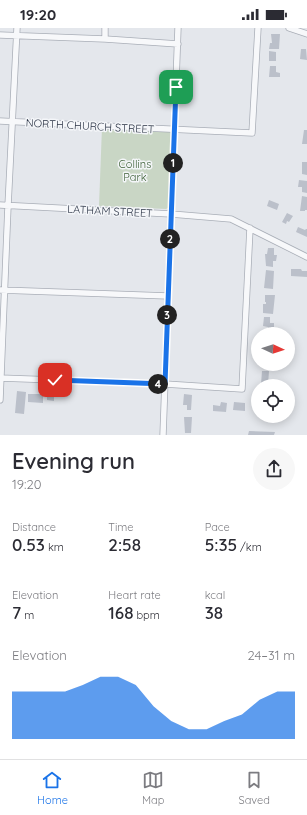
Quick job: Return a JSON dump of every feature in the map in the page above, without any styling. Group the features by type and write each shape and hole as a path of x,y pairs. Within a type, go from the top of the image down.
{"street":[{"path":"0,400 2,290 17,28"},
{"path":"105,28 105,39"},
{"path":"163,435 178,28"},
{"name":"NORTH CHURCH STREET","path":"0,121 252,133 258,28"},
{"path":"289,28 307,34"},
{"path":"0,35 105,39 178,44"},
{"name":"LATHAM STREET","path":"0,205 171,214 231,219 307,257"},
{"path":"0,378 165,384 242,389 250,228"},
{"path":"2,290 168,296"}],"green space":[{"name":"Collins Park","path":"102,127 171,132 169,207 166,209 99,206"}],"building":[{"path":"271,34 280,34 279,49 269,49 270,43 272,43"},
{"path":"301,49 306,49 307,60 300,59"},
{"path":"269,51 276,52 276,61 269,61"},
{"path":"270,66 276,66 276,72 280,73 280,77 269,77"},
{"path":"304,130 307,130 307,144 302,144"},
{"path":"302,162 307,162 307,175 302,174"},
{"path":"299,180 307,181 307,193 302,192 302,187 298,187"},
{"path":"302,196 307,197 307,210 305,211 300,211"},
{"path":"269,200 279,204 277,210 267,206"},
{"path":"287,213 293,216 289,222 287,221 286,224 282,222"},
{"path":"298,227 305,230 307,229 307,237 296,232"},
{"path":"268,248 274,248 274,255 277,255 276,261 273,261 273,267 266,266 265,254 267,254"},
{"path":"291,269 301,269 302,271 307,271 307,277 291,276"},
{"path":"266,270 274,271 273,289 264,288"},
{"path":"265,295 275,295 273,314 263,313 263,304 266,304"},
{"path":"264,317 270,317 270,323 274,323 274,327 263,326"},
{"path":"262,371 269,371 268,379 261,379"},
{"path":"17,391 26,392 24,414 15,413"},
{"path":"47,393 54,394 54,401 47,400"},
{"path":"28,394 43,394 43,403 28,402"},
{"path":"184,394 192,395 191,410 187,410 187,405 183,405"},
{"path":"221,402 227,403 226,412 213,411 213,405 220,406"},
{"path":"234,402 245,403 245,411 233,410"},
{"path":"184,417 192,417 191,433 185,433"},
{"path":"249,431 275,432 274,435 248,435"}],"route":[{"path":"55,380 165,384 176,87"}]}
